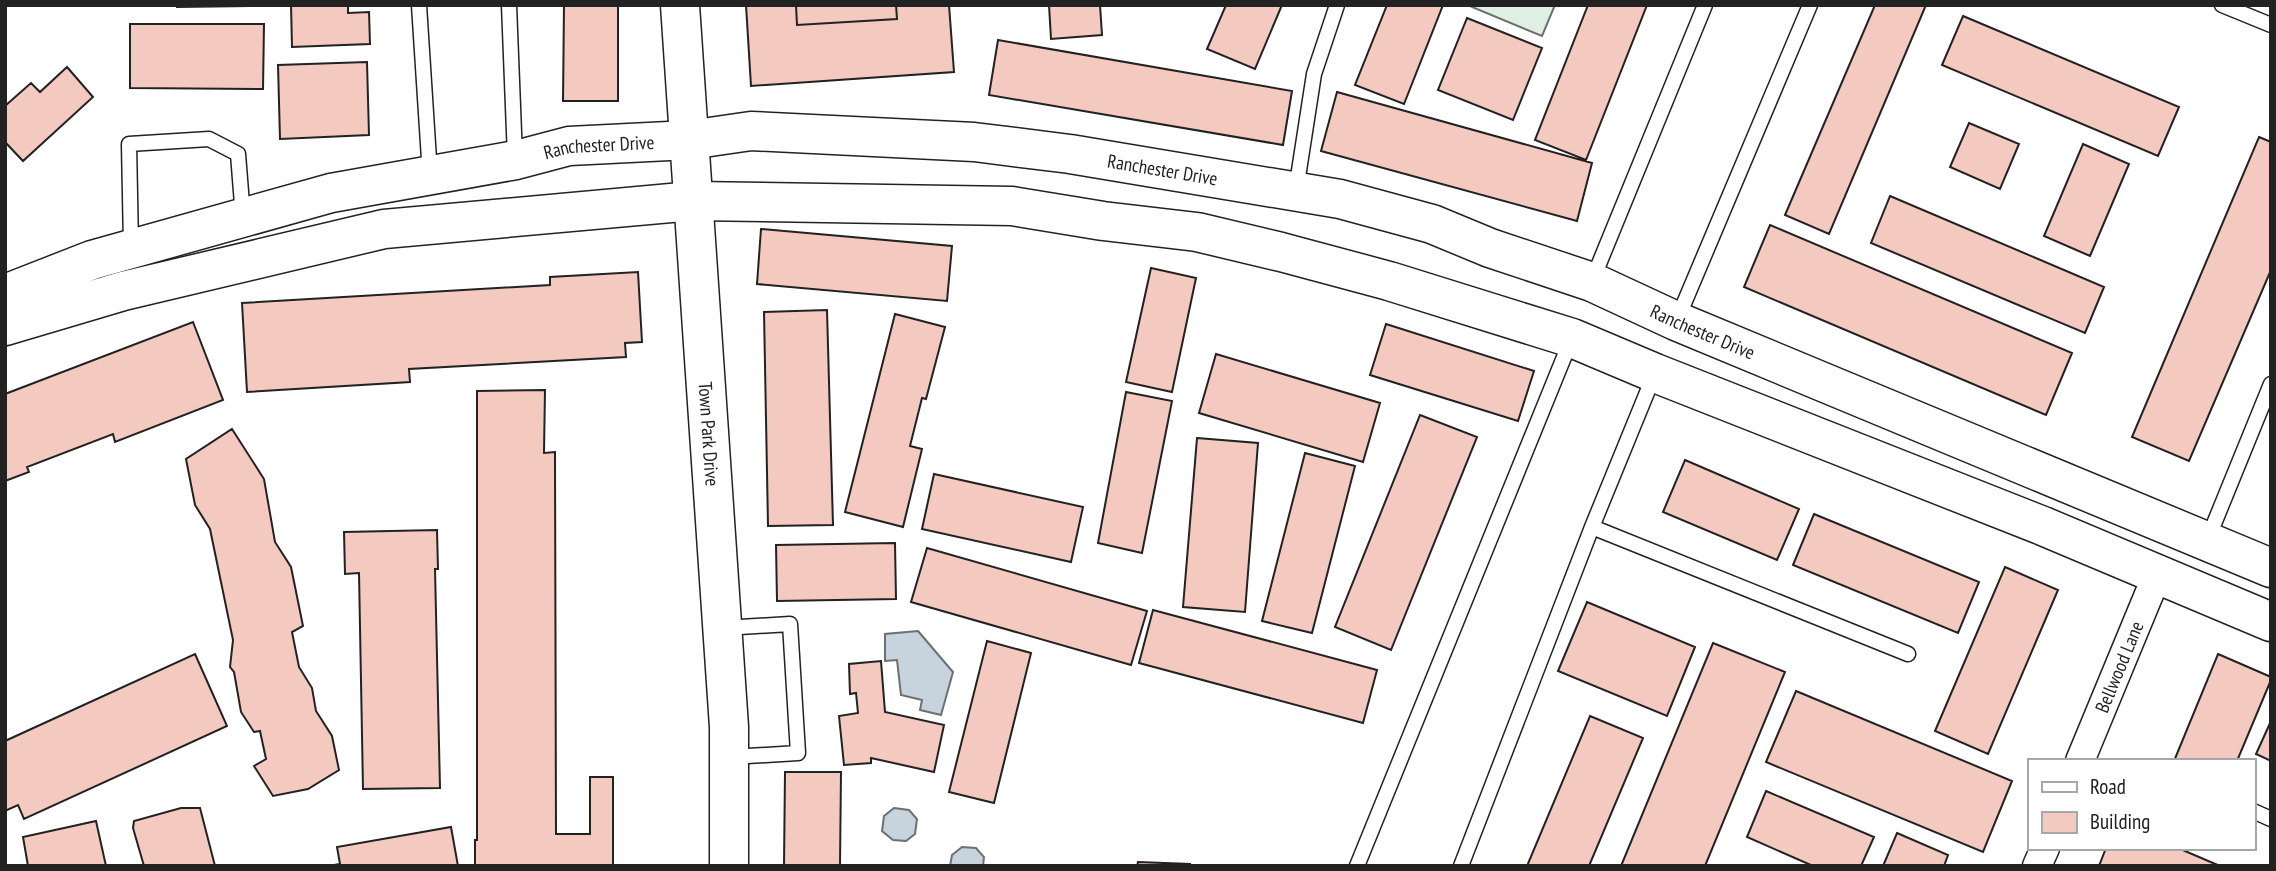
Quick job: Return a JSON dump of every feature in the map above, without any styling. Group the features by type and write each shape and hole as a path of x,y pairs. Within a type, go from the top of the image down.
{"street":[{"name":"Town Park Drive","path":"680,5 723,628 729,757 729,866"},
{"name":"Ranchester Drive","path":"5,294 92,260 331,193 516,160 569,146 689,140 751,131 974,142 1070,154 1296,191 1340,199 1432,224 1490,248 1592,282 1676,321 2271,568"},
{"path":"1197,232 1204,178"},
{"path":"5,326 122,291 384,229 693,201 1012,206 1103,221 1197,232 1389,281 1572,338 2043,526 2271,622"},
{"path":"229,265 231,223"},
{"path":"1655,373 1676,321"},
{"path":"2043,526 2061,481"},
{"name":"Bellwood Lane","path":"2081,759 2157,575"},
{"path":"2037,866 2044,850"}],"lane":[{"path":"419,5 430,175"},
{"path":"509,5 516,160"},
{"path":"1296,191 1314,74 1337,5"},
{"path":"1592,282 1705,5"},
{"path":"1676,321 1811,5"},
{"path":"2222,5 2271,25"},
{"path":"131,250 129,144 209,139 238,153 231,223"},
{"path":"1357,866 1572,338"},
{"path":"1461,866 1592,527 1655,373"},
{"path":"2207,541 2271,384"},
{"path":"1592,527 1908,654"},
{"path":"723,628 790,624 798,753 729,757"},
{"path":"2255,812 2271,819"}],"green space":[{"path":"1555,5 1542,36 1472,7"}],"shaded area":[{"path":"918,631 953,672 941,715 920,710 922,700 901,695 897,660 885,661 885,634"},
{"path":"894,808 909,810 917,819 915,834 906,841 893,840 882,831 884,816"},
{"path":"962,847 976,848 984,857 983,866 950,866 952,855"}],"building":[{"path":"250,5 250,6 177,7"},
{"path":"291,5 348,5 348,13 369,12 370,44 292,47"},
{"path":"564,5 618,5 618,101 563,101"},
{"path":"746,5 796,5 797,25 897,19 896,5 949,5 954,72 751,86"},
{"path":"796,5 896,5 897,19 797,25"},
{"path":"1049,5 1100,5 1102,35 1051,39"},
{"path":"1226,5 1282,5 1255,69 1207,49"},
{"path":"1387,5 1443,5 1404,104 1355,85"},
{"path":"1588,5 1647,5 1586,160 1535,140"},
{"path":"1875,5 1926,5 1829,234 1785,215"},
{"path":"1963,16 2179,107 2158,156 1942,65"},
{"path":"1467,18 1542,48 1513,120 1438,90"},
{"path":"130,24 264,24 263,89 130,88"},
{"path":"998,40 1292,91 1283,145 989,95"},
{"path":"367,62 369,135 280,139 278,65"},
{"path":"67,67 93,97 23,161 5,142 5,106 31,83 40,92"},
{"path":"1337,92 1592,163 1577,221 1321,151"},
{"path":"1969,123 2019,144 2000,189 1950,167"},
{"path":"2259,137 2271,142 2271,270 2189,461 2132,437"},
{"path":"2083,144 2129,164 2090,256 2044,236"},
{"path":"1890,196 2104,287 2085,333 1871,243"},
{"path":"1770,225 2072,353 2046,415 1744,287"},
{"path":"761,229 952,246 947,301 757,284"},
{"path":"1151,268 1196,278 1172,392 1126,382"},
{"path":"638,272 642,342 625,343 626,357 409,369 410,382 247,392 242,303 550,285 550,277"},
{"path":"827,310 833,525 768,526 764,312"},
{"path":"895,314 945,327 910,446 922,449 903,527 845,512"},
{"path":"193,322 223,400 115,442 113,434 27,467 29,472 5,481 5,394"},
{"path":"1386,324 1534,371 1518,421 1370,375"},
{"path":"1216,354 1380,403 1363,462 1199,413"},
{"path":"545,390 544,453 555,452 556,834 590,834 590,777 613,777 613,866 475,866 477,391"},
{"path":"1126,392 1172,401 1142,553 1098,543"},
{"path":"1420,415 1477,437 1391,650 1335,627"},
{"path":"232,429 264,479 275,542 291,567 303,626 292,632 299,667 312,688 316,711 332,736 339,770 308,789 273,796 254,766 266,759 260,731 254,732 241,712 234,672 230,667 233,640 210,529 195,505 186,459"},
{"path":"1197,438 1258,443 1245,612 1183,607"},
{"path":"1305,453 1355,466 1312,633 1262,621"},
{"path":"1685,460 1799,509 1777,560 1663,512"},
{"path":"934,474 1083,507 1071,562 922,529"},
{"path":"1814,514 1979,582 1958,633 1793,565"},
{"path":"437,530 438,569 435,569 440,788 363,789 359,573 345,574 344,532"},
{"path":"895,543 896,599 777,601 776,545"},
{"path":"927,548 1147,611 1131,665 911,602"},
{"path":"2005,567 2058,590 1988,754 1935,731"},
{"path":"1587,602 1695,647 1667,716 1558,671"},
{"path":"1153,610 1377,670 1363,723 1139,663"},
{"path":"987,641 1031,653 994,803 949,792"},
{"path":"1713,643 1785,672 1705,866 1621,866"},
{"path":"195,654 227,726 24,819 18,805 5,811 5,741"},
{"path":"2218,654 2271,677 2238,759 2175,759"},
{"path":"881,661 885,712 944,725 934,772 871,758 871,763 844,765 839,716 858,713 856,693 850,694 849,664"},
{"path":"1796,691 2012,781 1983,852 1766,762"},
{"path":"1590,716 1643,738 1589,866 1527,866"},
{"path":"2271,721 2271,761 2256,754"},
{"path":"785,772 841,772 840,866 784,866"},
{"path":"1766,791 1874,837 1861,866 1813,866 1747,837"},
{"path":"181,808 200,808 215,866 144,866 133,828 134,821"},
{"path":"96,821 106,866 28,866 23,837"},
{"path":"451,827 458,866 328,866 340,864 337,847"},
{"path":"1897,833 1948,855 1944,866 1883,866"},
{"path":"2105,850 2183,850 2220,866 2099,866"},
{"path":"1138,862 1190,864 1190,866 1137,866"}]}
